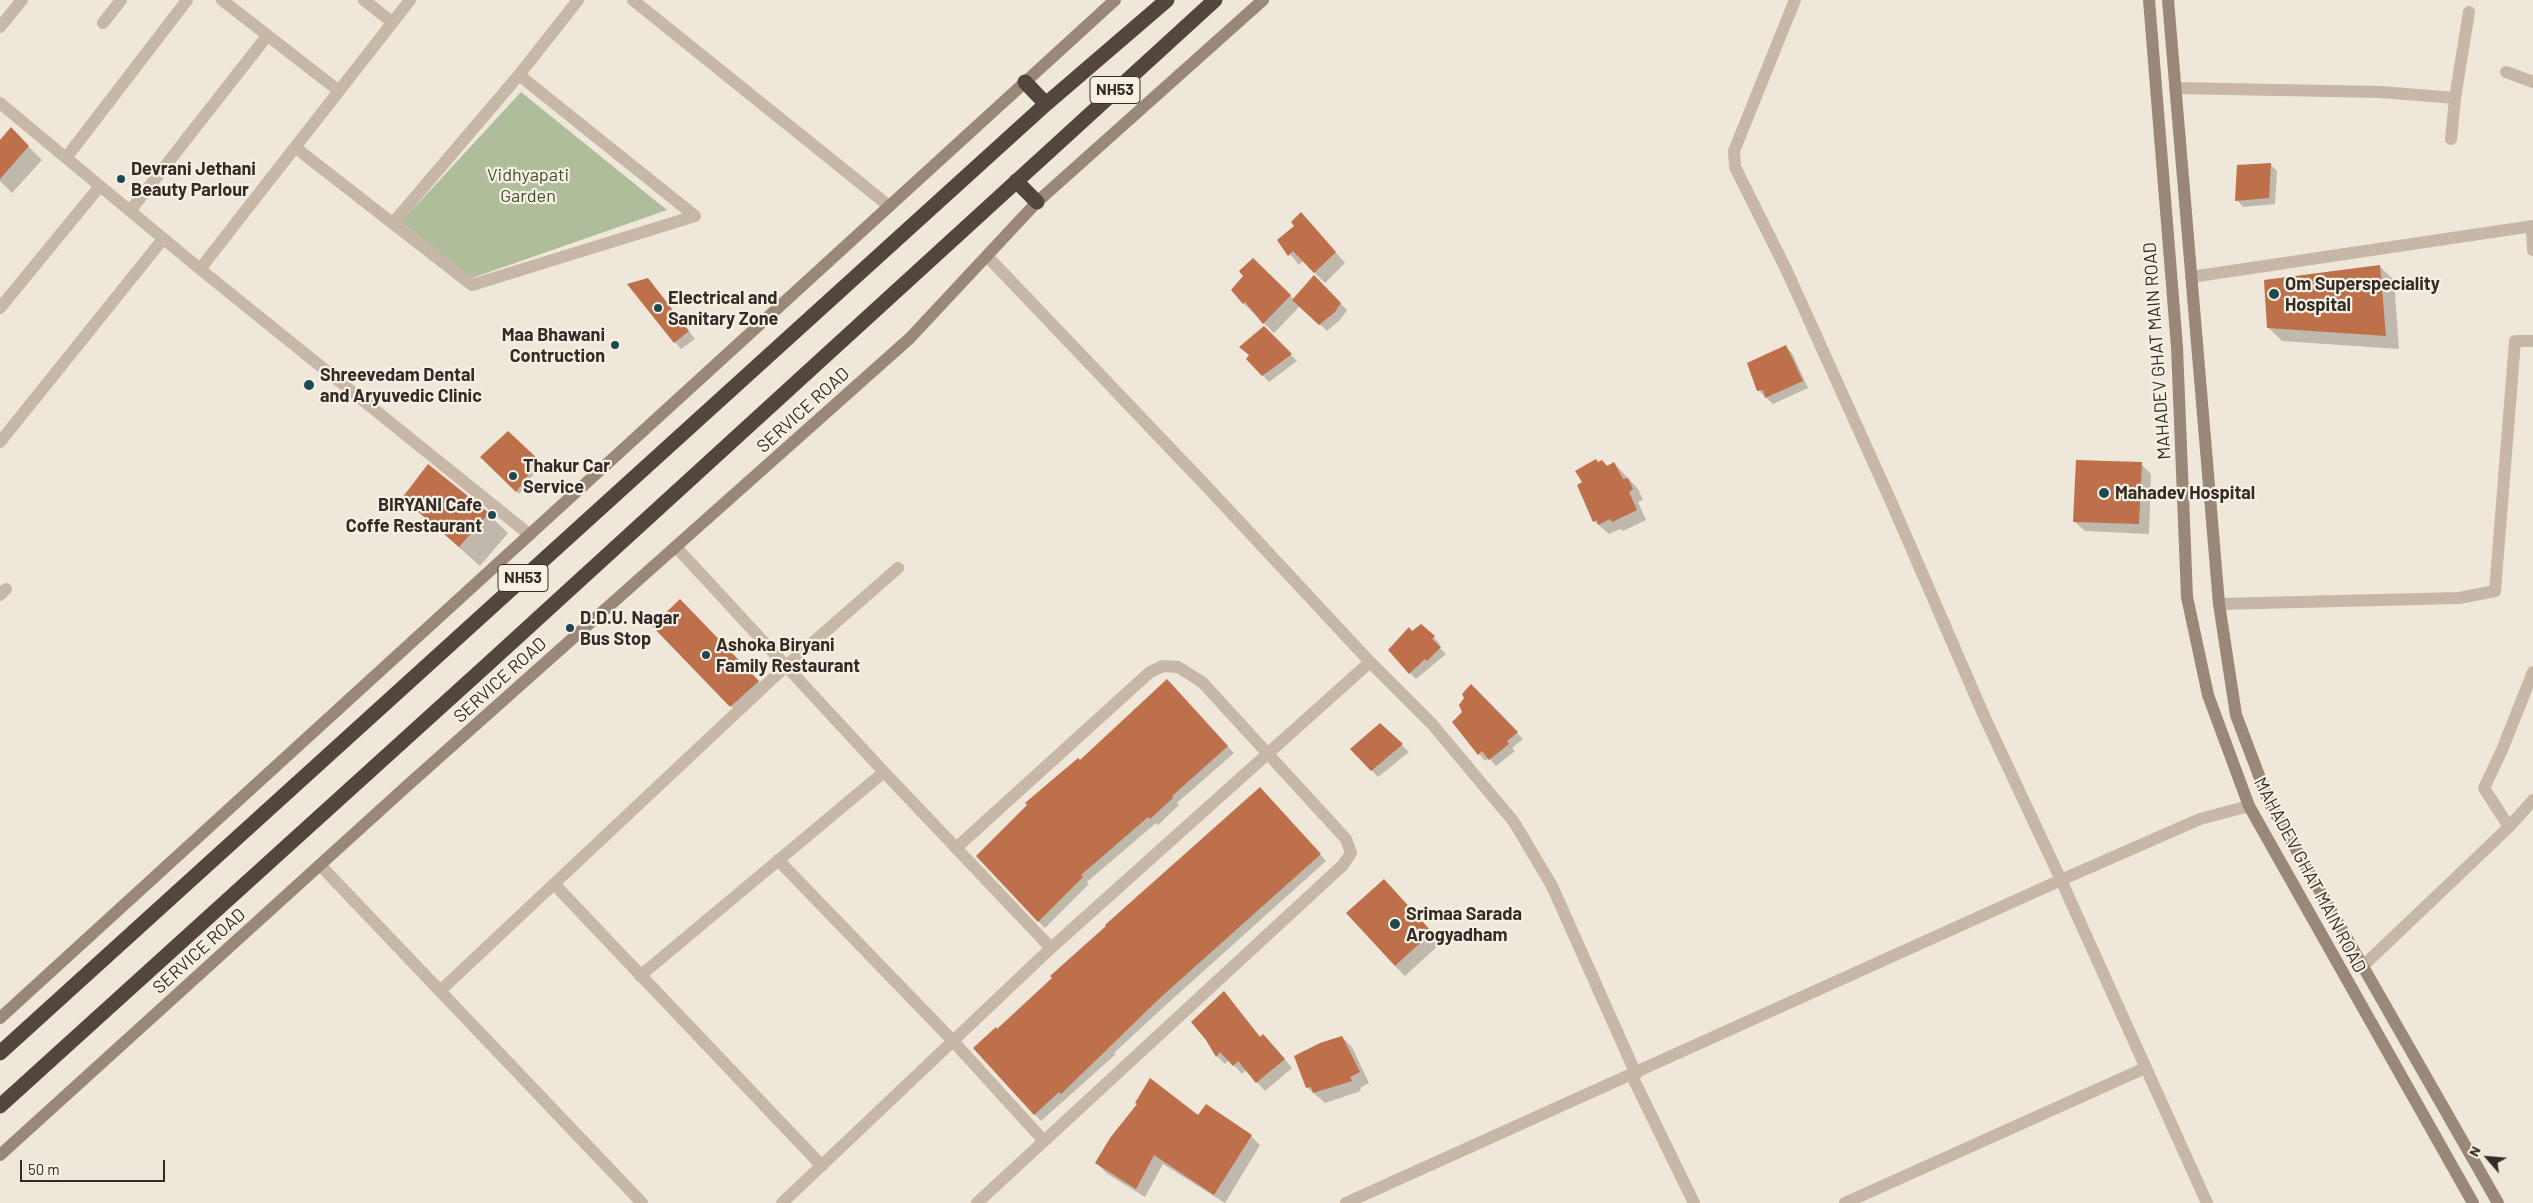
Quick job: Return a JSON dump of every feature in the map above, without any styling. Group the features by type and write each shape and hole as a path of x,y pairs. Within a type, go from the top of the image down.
{"highway":[{"name":"NH53","path":"0,1053 1046,104 1167,0"},
{"name":"NH53","path":"0,1106 488,664 1215,0"},
{"path":"1025,82 1046,104"},
{"path":"1016,181 1037,202"}],"street":[{"path":"0,27 22,0"},
{"path":"103,23 121,0"},
{"path":"66,158 187,0"},
{"path":"222,0 339,91"},
{"path":"364,0 392,22"},
{"path":"200,269 410,0"},
{"path":"393,223 519,75 578,0"},
{"path":"633,0 889,206"},
{"path":"0,1018 1115,0"},
{"name":"SERVICE ROAD","path":"0,1154 320,865 910,338 1037,202 1263,0"},
{"path":"1795,0 1734,151 1735,167 1786,269 1893,506 1985,718 2061,880 2207,1203"},
{"name":"MAHADEV GHAT MAIN ROAD","path":"2149,0 2177,347 2187,597 2208,696 2249,806 2473,1203"},
{"path":"2168,0 2219,604 2236,715 2269,802 2498,1203"},
{"path":"2451,139 2455,98 2469,12"},
{"path":"130,211 267,36"},
{"path":"2506,72 2533,82"},
{"path":"296,148 472,284 696,216 519,75"},
{"path":"2175,88 2381,92 2455,98"},
{"path":"0,103 200,269 530,534"},
{"path":"0,308 100,186"},
{"path":"2191,277 2532,226 2533,250"},
{"path":"0,442 164,238"},
{"path":"987,256 1209,489 1370,662 1432,724 1514,822 1552,886 1634,1075 1694,1203"},
{"path":"2219,604 2459,598 2495,591 2515,341 2533,341"},
{"path":"676,547 884,772 1051,948"},
{"path":"440,990 786,666 898,568"},
{"path":"782,1203 1051,948 1370,662"},
{"path":"956,848 1150,672 1162,666 1178,667 1202,682 1270,753 1346,839 1351,853 1343,865 977,1203"},
{"path":"2509,827 2484,788 2502,750 2533,672"},
{"path":"640,976 884,772"},
{"path":"2363,966 2509,827 2533,800"},
{"path":"1346,1203 1634,1075 2061,880 2200,819 2249,806"},
{"path":"778,860 953,1041 1044,1141"},
{"path":"320,865 642,1203"},
{"path":"554,884 822,1166"},
{"path":"1845,1203 2145,1068"}],"green space":[{"name":"Vidhyapati Garden","path":"521,92 667,210 472,278 401,222"}],"building":[{"path":"11,127 29,146 0,179 0,140"},
{"path":"2271,163 2269,198 2235,201 2237,165"},
{"path":"1301,212 1336,252 1314,273 1293,251 1288,256 1277,240 1294,226 1291,222"},
{"path":"1253,258 1291,295 1263,324 1245,302 1243,304 1231,290 1243,276 1239,271"},
{"path":"2380,265 2386,336 2267,328 2264,280"},
{"path":"1314,275 1341,303 1335,312 1319,325 1292,300"},
{"name":"Electrical and Sanitary Zone","path":"648,278 689,331 674,343 627,284"},
{"path":"1264,326 1292,354 1262,376 1246,359 1249,355 1239,347"},
{"path":"1786,345 1803,381 1765,398 1763,390 1757,391 1747,363"},
{"name":"Thakur Car Service","path":"508,431 539,460 516,492 480,457"},
{"path":"1596,459 1598,462 1602,460 1607,466 1614,462 1623,479 1628,478 1633,489 1629,492 1637,510 1612,522 1610,519 1598,525 1597,520 1593,522 1577,485 1582,482 1575,471"},
{"path":"2076,460 2142,462 2139,524 2073,522"},
{"path":"428,464 489,513 459,547 402,498"},
{"name":"Ashoka Biryani Family Restaurant","path":"680,599 759,681 730,707 652,626"},
{"path":"1421,624 1435,636 1432,639 1441,647 1427,661 1425,659 1409,674 1388,650 1409,627 1412,631"},
{"path":"1167,679 1228,746 1172,796 1173,798 1150,819 1148,817 1081,875 1083,877 1038,922 976,856 1027,805 1025,803 1078,758 1080,760"},
{"path":"1471,684 1518,732 1507,741 1509,744 1489,760 1482,751 1478,755 1452,722 1462,712 1459,705 1464,698 1462,694"},
{"path":"1380,723 1403,744 1371,771 1350,749"},
{"path":"1260,787 1321,854 1161,997 1061,1094 1059,1092 1034,1115 973,1048 996,1027 997,1029 1052,978 1050,976 1105,925"},
{"path":"1384,879 1432,932 1395,966 1346,913"},
{"path":"1224,991 1260,1037 1263,1034 1285,1059 1256,1083 1238,1061 1233,1066 1220,1052 1216,1057 1206,1040 1191,1022"},
{"path":"1342,1036 1360,1072 1350,1077 1352,1081 1313,1093 1311,1087 1306,1088 1294,1056 1320,1043"},
{"path":"1150,1078 1198,1115 1206,1104 1252,1135 1214,1195 1154,1155 1136,1189 1095,1163 1110,1138 1137,1104 1135,1103"}],"place":[{"name":"Devrani Jethani Beauty Parlour","path":"121,179"},
{"name":"Om Superspeciality Hospital","path":"2274,294"},
{"name":"Electrical and Sanitary Zone","path":"658,308"},
{"name":"Maa Bhawani Contruction","path":"615,345"},
{"name":"Shreevedam Dental and Aryuvedic Clinic","path":"309,385"},
{"name":"Thakur Car Service","path":"513,476"},
{"name":"Mahadev Hospital","path":"2104,493"},
{"name":"BIRYANI Cafe Coffe Restaurant","path":"492,515"},
{"name":"D.D.U. Nagar Bus Stop","path":"570,628"},
{"name":"Ashoka Biryani Family Restaurant","path":"706,655"},
{"name":"Srimaa Sarada Arogyadham","path":"1395,924"}]}
